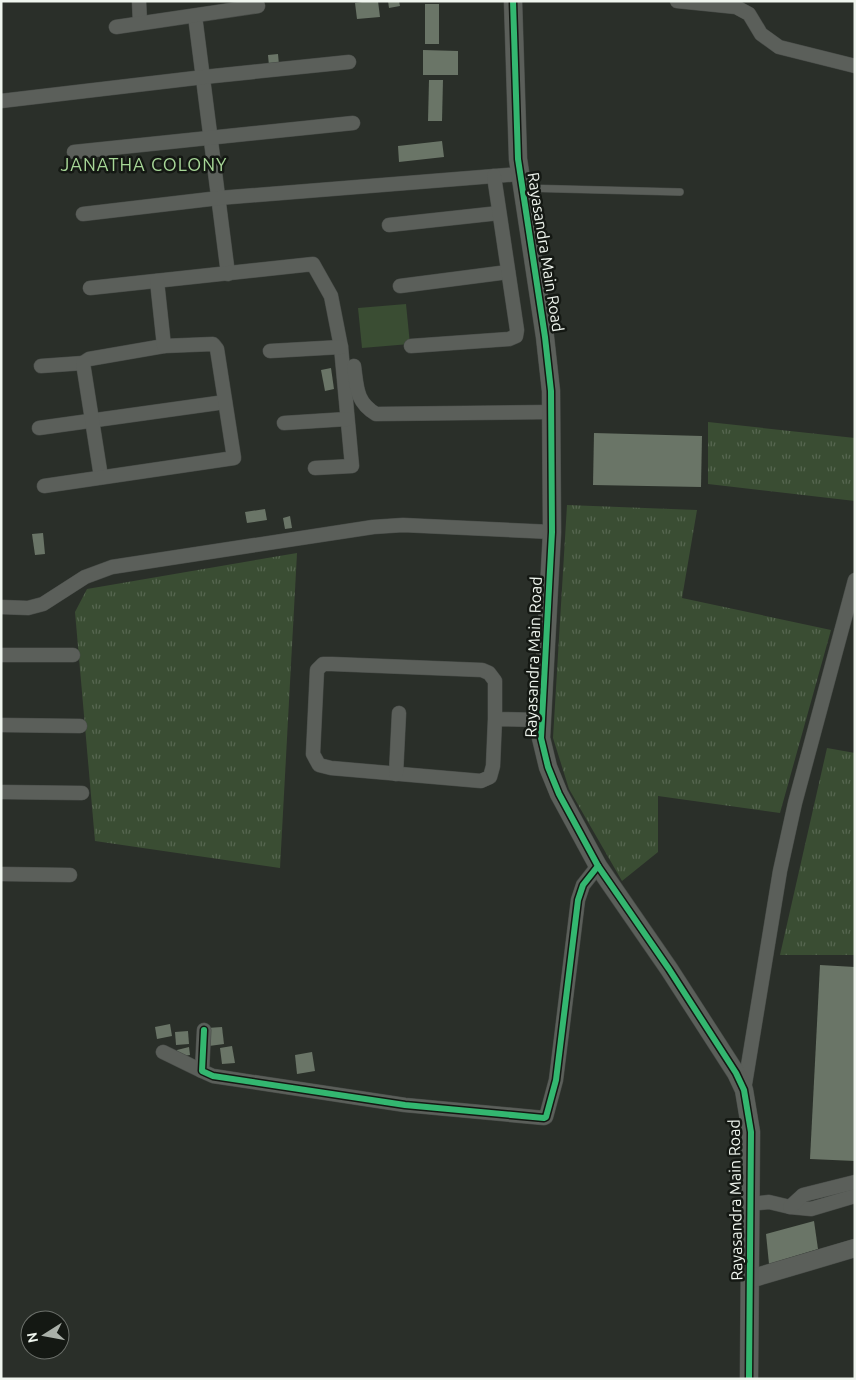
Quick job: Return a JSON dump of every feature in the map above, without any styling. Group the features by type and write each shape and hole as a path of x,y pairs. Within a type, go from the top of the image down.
{"street":[{"path":"139,1 140,23"},
{"name":"Rayasandra Main Road","path":"513,1 518,159 545,337 551,391 552,532 541,738 548,767 559,794 598,866 670,969 736,1073 744,1090 751,1132 749,1379"},
{"path":"677,1 736,7 749,14 761,34 779,47 855,66"},
{"path":"116,27 258,6"},
{"path":"195,16 212,137 228,274"},
{"path":"1,101 349,62"},
{"path":"74,152 353,123"},
{"path":"83,214 219,198 494,176 521,181"},
{"path":"411,346 509,339 516,336 517,330 494,176"},
{"path":"389,225 499,213"},
{"path":"90,288 313,264 331,296 341,347 352,466 315,468"},
{"path":"400,286 508,272"},
{"path":"157,281 164,346"},
{"path":"41,366 83,363 164,346 213,344 217,349 234,458 44,486"},
{"path":"270,351 341,347"},
{"path":"83,363 102,477"},
{"path":"354,366 358,395 363,404 376,414 551,412"},
{"path":"39,428 225,402"},
{"path":"284,423 347,419"},
{"path":"1,607 28,608 42,604 85,577 112,568 373,527 403,526 552,532"},
{"path":"744,1090 780,871 795,803 855,580"},
{"path":"1,655 72,655"},
{"path":"323,664 482,670 490,673 495,681 495,719 493,766 490,777 481,781 318,766 314,754 317,670 323,664"},
{"path":"396,774 399,713"},
{"path":"495,719 542,720"},
{"path":"1,725 80,726"},
{"path":"1,792 82,793"},
{"path":"163,1052 202,1072 228,1079 406,1105 544,1118 546,1117 556,1080 578,900 583,885 598,866"},
{"path":"1,874 70,875"},
{"path":"202,1072 204,1030"},
{"path":"790,1207 803,1196 855,1182"},
{"path":"751,1204 769,1202 811,1210 855,1196"},
{"path":"750,1279 855,1248"}],"lane":[{"path":"521,181 680,192"}],"green space":[{"path":"406,304 410,344 362,348 358,308"},
{"path":"708,422 855,438 855,501 708,484"},
{"path":"567,505 697,510 682,598 831,630 780,813 658,796 658,852 622,881 569,789 553,738"},
{"path":"297,553 280,868 95,841 75,612 87,589"},
{"path":"827,748 855,753 855,955 780,955"}],"building":[{"path":"378,1 380,17 357,19 355,3"},
{"path":"388,1 399,1 400,6 389,8"},
{"path":"425,4 439,4 439,44 425,44"},
{"path":"423,50 458,51 458,75 423,75"},
{"path":"278,54 279,65 269,66 268,55"},
{"path":"429,80 443,80 442,121 428,121"},
{"path":"442,141 444,157 399,162 398,146"},
{"path":"331,368 334,389 325,391 321,370"},
{"path":"594,433 702,436 701,487 593,485"},
{"path":"265,509 267,520 247,523 245,512"},
{"path":"290,516 292,528 285,529 283,518"},
{"path":"43,533 45,554 35,555 32,534"},
{"path":"820,965 855,967 855,1161 810,1159"},
{"path":"170,1024 172,1036 157,1039 155,1027"},
{"path":"222,1027 224,1044 209,1046 207,1028"},
{"path":"188,1031 189,1044 176,1045 175,1032"},
{"path":"232,1046 235,1063 222,1064 220,1048"},
{"path":"189,1047 190,1055 178,1057 177,1050"},
{"path":"312,1052 315,1071 297,1074 295,1055"},
{"path":"814,1221 818,1249 769,1264 766,1234"}],"cycle path":[{"path":"513,1 518,159 545,337 551,391 552,532 541,738 548,767 559,794 598,866 669,969 736,1073 744,1090 751,1132 749,1379"},
{"path":"204,1030 202,1071 213,1076 405,1105 544,1118 546,1117 556,1080 578,900 583,885 598,866"}],"district":[{"name":"JANATHA COLONY","path":"144,165"}]}
